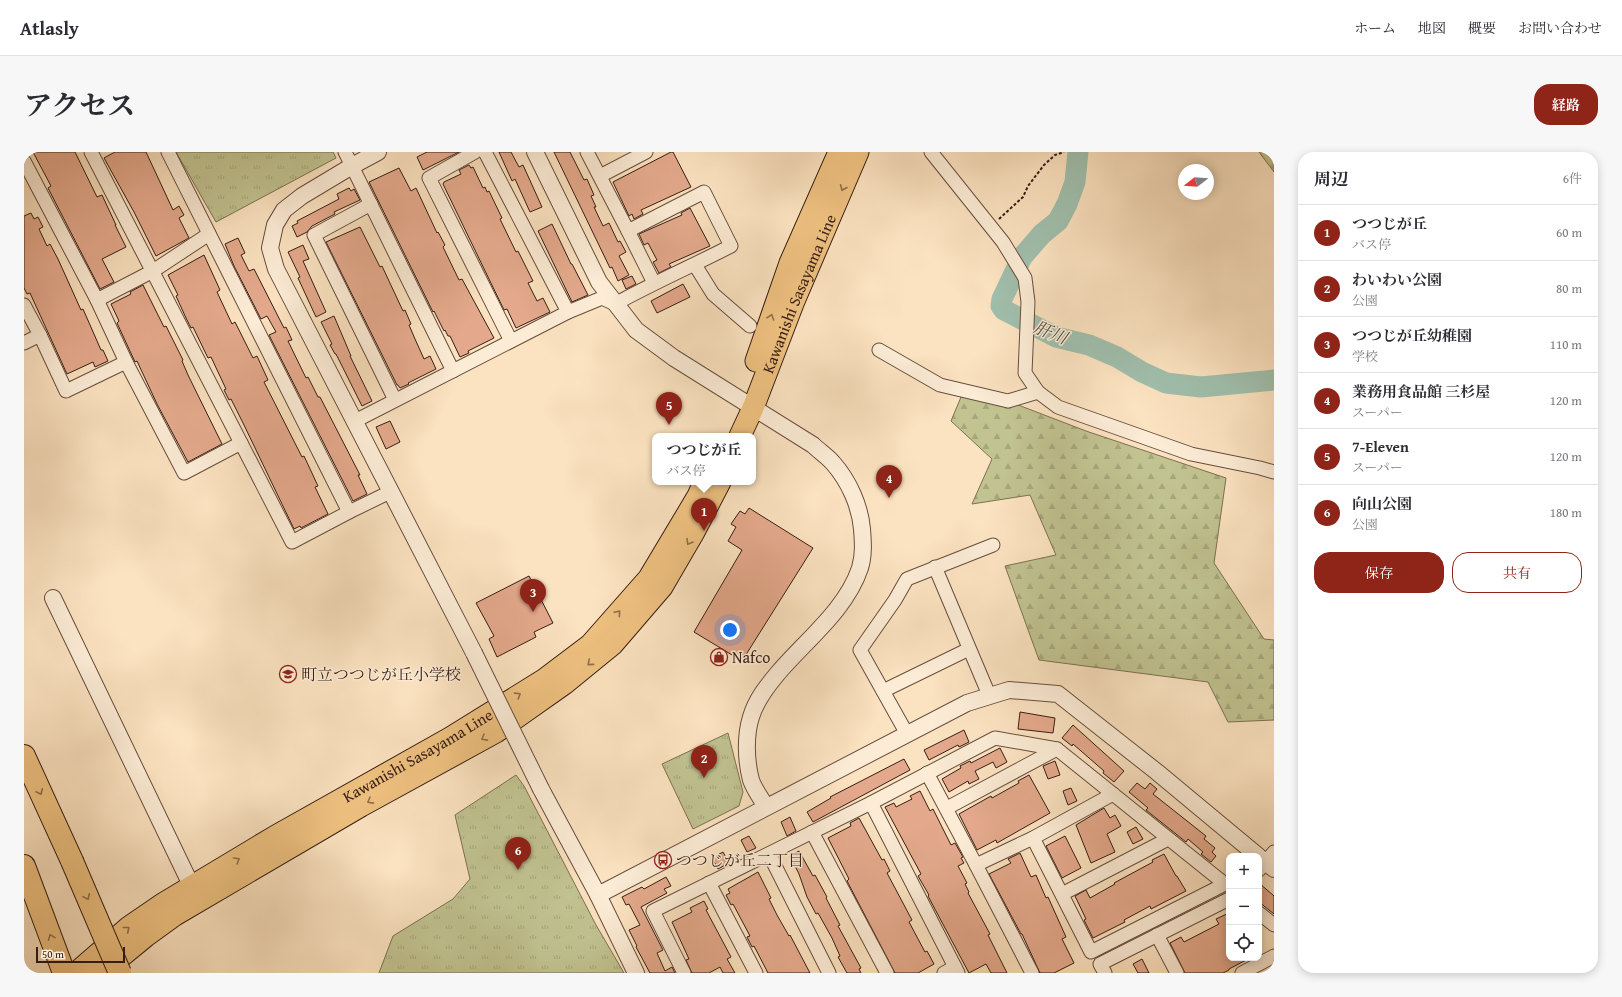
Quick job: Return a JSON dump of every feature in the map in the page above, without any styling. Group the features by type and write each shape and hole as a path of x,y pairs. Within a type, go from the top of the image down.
{"highway":[{"path":"24,756 72,861 120,973"},
{"path":"24,866 64,973"}],"main road":[{"name":"Kawanishi Sasayama Line","path":"765,357 790,263 839,152"},
{"name":"Kawanishi Sasayama Line","path":"741,433 747,404 765,357 794,300 858,152"},
{"name":"Kawanishi Sasayama Line","path":"728,433 747,404"},
{"name":"Kawanishi Sasayama Line","path":"76,973 129,927 164,903 274,837 450,738 545,679 590,645 649,578 698,496 703,485"},
{"name":"Kawanishi Sasayama Line","path":"101,973 146,936 175,915 361,806 496,732 564,684 613,644 662,586 694,532 718,485"}],"street":[{"path":"91,152 292,542 390,492"},
{"path":"168,152 349,512"},
{"path":"378,152 349,159 284,210 275,225 270,248 276,269 474,653 541,789 598,895 636,973"},
{"path":"475,152 428,178 511,341"},
{"path":"485,152 568,312"},
{"path":"535,152 599,282 636,330 674,358 812,445 833,463 851,488 862,521 864,545 860,567 844,598 764,690 751,716 748,739 748,758 752,781 766,807"},
{"path":"587,152 654,283"},
{"path":"600,176 646,152"},
{"path":"931,152 1003,242 1025,278 1028,302 1025,373 1038,392 1058,407 1191,454 1274,472"},
{"path":"349,159 453,371"},
{"path":"24,161 97,300 126,362 184,473 241,443"},
{"path":"615,304 654,283 731,246 704,192 628,231"},
{"path":"371,204 314,235 395,400"},
{"path":"97,300 153,271 209,234"},
{"path":"694,265 713,294 750,326"},
{"path":"355,421 568,312 602,298 615,304"},
{"path":"24,305 40,335 66,391 126,362"},
{"path":"24,343 40,335"},
{"path":"880,350 940,385 1008,401 1038,392"},
{"path":"907,734 860,650 895,600 907,578 993,545"},
{"path":"935,567 989,695"},
{"path":"52,598 192,887"},
{"path":"883,691 969,649"},
{"path":"598,895 967,703 1009,690 1058,694 1157,772 1265,861"},
{"path":"684,973 653,911 871,803 995,738 1057,749 1225,884 1091,952 1033,838"},
{"path":"947,808 1057,749"},
{"path":"927,773 947,808 1032,973"},
{"path":"976,865 1033,838 1113,794"},
{"path":"871,803 952,971"},
{"path":"812,832 887,973"},
{"path":"1062,894 1168,839"},
{"path":"769,854 830,973"},
{"path":"709,883 756,973"},
{"path":"1105,973 1100,964 1226,900"},
{"path":"1262,915 1274,925"},
{"path":"1157,935 1177,973"},
{"path":"1242,973 1274,956"}],"path":[{"path":"990,226 1023,197 1028,186 1044,165 1055,155 1064,152"}],"green space":[{"path":"176,152 333,152 336,158 216,222"},
{"path":"1259,152 1274,152 1274,172"},
{"path":"966,385 1086,431 1226,478 1214,563 1264,639 1274,640 1274,720 1228,722 1208,682 1039,660 1005,566 1056,555 1030,495 972,504 992,459 951,421"},
{"path":"728,733 743,792 739,806 693,829 662,764"},
{"path":"516,775 524,786 596,925 624,973 379,973 393,936 453,899 470,879 455,815"}],"building":[{"path":"33,152 75,152 97,197 102,195 126,247 102,259 114,282 100,289 48,188 51,186"},
{"path":"115,152 146,152 173,210 179,206 184,215 179,218 189,238 156,256 104,158"},
{"path":"427,152 459,152 423,170 417,157"},
{"path":"499,152 511,152 519,167 523,165 542,207 530,212 515,179 512,181"},
{"path":"554,152 570,152 584,180 587,179 594,195 591,196 596,207 594,207 603,226 609,223 618,242 620,241 626,252 619,256 629,275 618,281 612,267 610,268"},
{"path":"673,152 691,187 641,210 643,214 634,219 632,214 629,216 613,182"},
{"path":"469,165 471,168 473,167 483,188 485,187 487,192 489,191 502,218 500,219 516,252 518,251 533,281 528,283 537,301 543,298 550,312 516,328 507,309 504,310 443,184 444,182 461,174 459,170"},
{"path":"399,168 411,191 416,188 437,233 438,232 445,245 443,247 459,280 462,279 494,338 468,351 469,353 460,357 450,336 448,336 445,330 444,331 434,311 433,312 369,182"},
{"path":"349,188 351,191 354,189 360,200 334,212 335,214 312,226 307,232 297,237 292,226 298,223 297,221 339,199 337,194"},
{"path":"690,208 710,246 669,264 671,267 659,273 653,262 657,260 648,243 644,245 639,234 682,215 681,213"},
{"path":"31,213 34,219 38,217 43,227 39,229 47,246 50,244 58,259 81,310 83,309 101,350 103,350 108,361 95,367 93,362 67,374 30,293 27,294 24,288 24,216"},
{"path":"552,224 588,295 572,302 538,231"},
{"path":"360,227 380,267 382,266 403,311 405,310 411,324 409,325 424,359 430,356 436,369 400,388 397,385 326,242"},
{"path":"238,238 245,253 241,255 249,271 254,269 284,328 286,327 292,340 288,341 306,378 308,377 318,397 320,397 360,475 358,475 367,494 353,501 269,335 276,332 267,316 261,319 234,266 225,244"},
{"path":"303,245 309,259 303,261 326,312 316,317 288,252"},
{"path":"204,255 220,290 217,292 232,324 235,322 253,358 257,356 268,380 264,382 302,457 304,456 318,486 315,487 328,514 301,528 300,526 294,529 231,399 229,400 224,390 226,389 211,357 208,358 193,327 191,328 186,318 176,296 178,295 168,275"},
{"path":"632,276 636,284 626,289 622,280"},
{"path":"683,284 690,297 657,313 651,301"},
{"path":"143,285 164,327 166,326 183,360 182,361 188,375 222,444 188,462 157,404 137,361 135,362 117,323 119,321 111,304 131,294 130,292"},
{"path":"334,316 350,356 372,401 362,406 330,345 332,344 321,322"},
{"path":"390,421 400,442 386,449 376,427"},
{"path":"749,508 813,548 742,661 694,632 742,550 728,541 736,527 731,524 740,511 745,514"},
{"path":"529,576 553,623 534,632 536,637 497,657 489,639 494,636 476,603"},
{"path":"1020,712 1055,718 1053,733 1018,729"},
{"path":"1073,725 1124,771 1114,782 1103,773 1104,771 1073,744 1072,746 1062,738"},
{"path":"964,730 969,742 959,747 958,745 929,760 924,750"},
{"path":"1000,748 1007,762 996,768 993,762 975,771 979,779 969,784 968,781 949,792 942,779 961,768 960,766 970,761 971,763"},
{"path":"904,759 910,770 813,822 807,812 831,798 830,797"},
{"path":"1055,761 1060,775 1048,779 1043,766"},
{"path":"1029,775 1050,813 997,843 996,840 977,850 959,814 991,796 992,798 1019,783 1018,781"},
{"path":"1137,783 1145,789 1150,783 1157,789 1153,794 1206,836 1204,839 1215,848 1212,852 1216,856 1211,862 1201,854 1203,852 1188,839 1186,842 1146,810 1148,808 1129,792"},
{"path":"1071,788 1077,801 1068,805 1063,791"},
{"path":"920,791 930,811 933,809 951,845 955,843 963,857 961,858 964,863 958,866 967,883 965,884 969,892 968,893 990,934 988,935 1007,973 991,973 986,964 969,973 918,876 921,874 885,807 894,803 896,807 912,799 910,796"},
{"path":"1104,808 1110,818 1115,815 1121,826 1107,834 1115,852 1091,863 1076,825"},
{"path":"790,817 796,831 787,836 781,822"},
{"path":"859,818 882,860 884,859 890,871 887,873 912,920 909,922 925,952 927,951 934,964 918,973 895,973 847,881 849,879 828,838 851,826 850,823"},
{"path":"1136,827 1143,839 1133,844 1127,832"},
{"path":"749,836 756,848 747,852 741,840"},
{"path":"1065,836 1081,868 1062,878 1046,846"},
{"path":"799,851 827,897 826,898 840,925 838,926 861,968 859,969 861,973 847,973 838,957 840,956 832,938 807,897 799,874 790,856"},
{"path":"723,852 729,863 718,869 712,858"},
{"path":"1020,853 1031,877 1036,875 1046,898 1048,897 1066,937 1062,939 1074,963 1054,973 1040,973 1022,934 989,874 1011,863 1008,859"},
{"path":"1164,854 1186,891 1151,909 1150,906 1124,920 1125,922 1093,938 1075,896 1086,890 1090,898 1153,862 1152,860"},
{"path":"758,872 771,898 769,899 777,915 789,936 790,935 810,973 768,973 754,946 752,947 747,937 750,936 733,904 731,905 726,895 730,893 728,889"},
{"path":"666,877 671,886 664,889 667,893 641,907 663,950 657,953 665,971 672,967 675,973 650,973 629,930 640,925 629,904 626,905 622,897 642,887 644,889"},
{"path":"1262,886 1274,896 1274,914 1262,904"},
{"path":"704,901 708,909 706,910 731,957 727,959 735,973 723,973 720,967 709,973 692,973 686,960 689,959 672,922 692,912 690,908"},
{"path":"1226,914 1226,961 1244,961 1223,973 1185,973 1170,943 1181,937 1184,942 1219,924 1216,919"},
{"path":"1142,959 1149,973 1138,973 1133,964"}],"waterway":[{"name":"肝川","path":"1078,152 1075,182 1067,204 1058,221 1042,234 1022,257 1002,299 1001,306 1004,310 1056,337 1089,345 1117,357 1142,372 1166,383 1201,387 1274,380"}],"place":[{"name":"7-Eleven","path":"669,425"},
{"name":"業務用食品館 三杉屋","path":"889,498"},
{"name":"つつじが丘","path":"704,531"},
{"name":"つつじが丘幼稚園","path":"533,612"},
{"name":"Nafco","path":"719,657"},
{"name":"町立つつじが丘小学校","path":"288,674"},
{"name":"わいわい公園","path":"704,778"},
{"name":"つつじが丘二丁目","path":"663,860"},
{"name":"向山公園","path":"518,870"}]}
